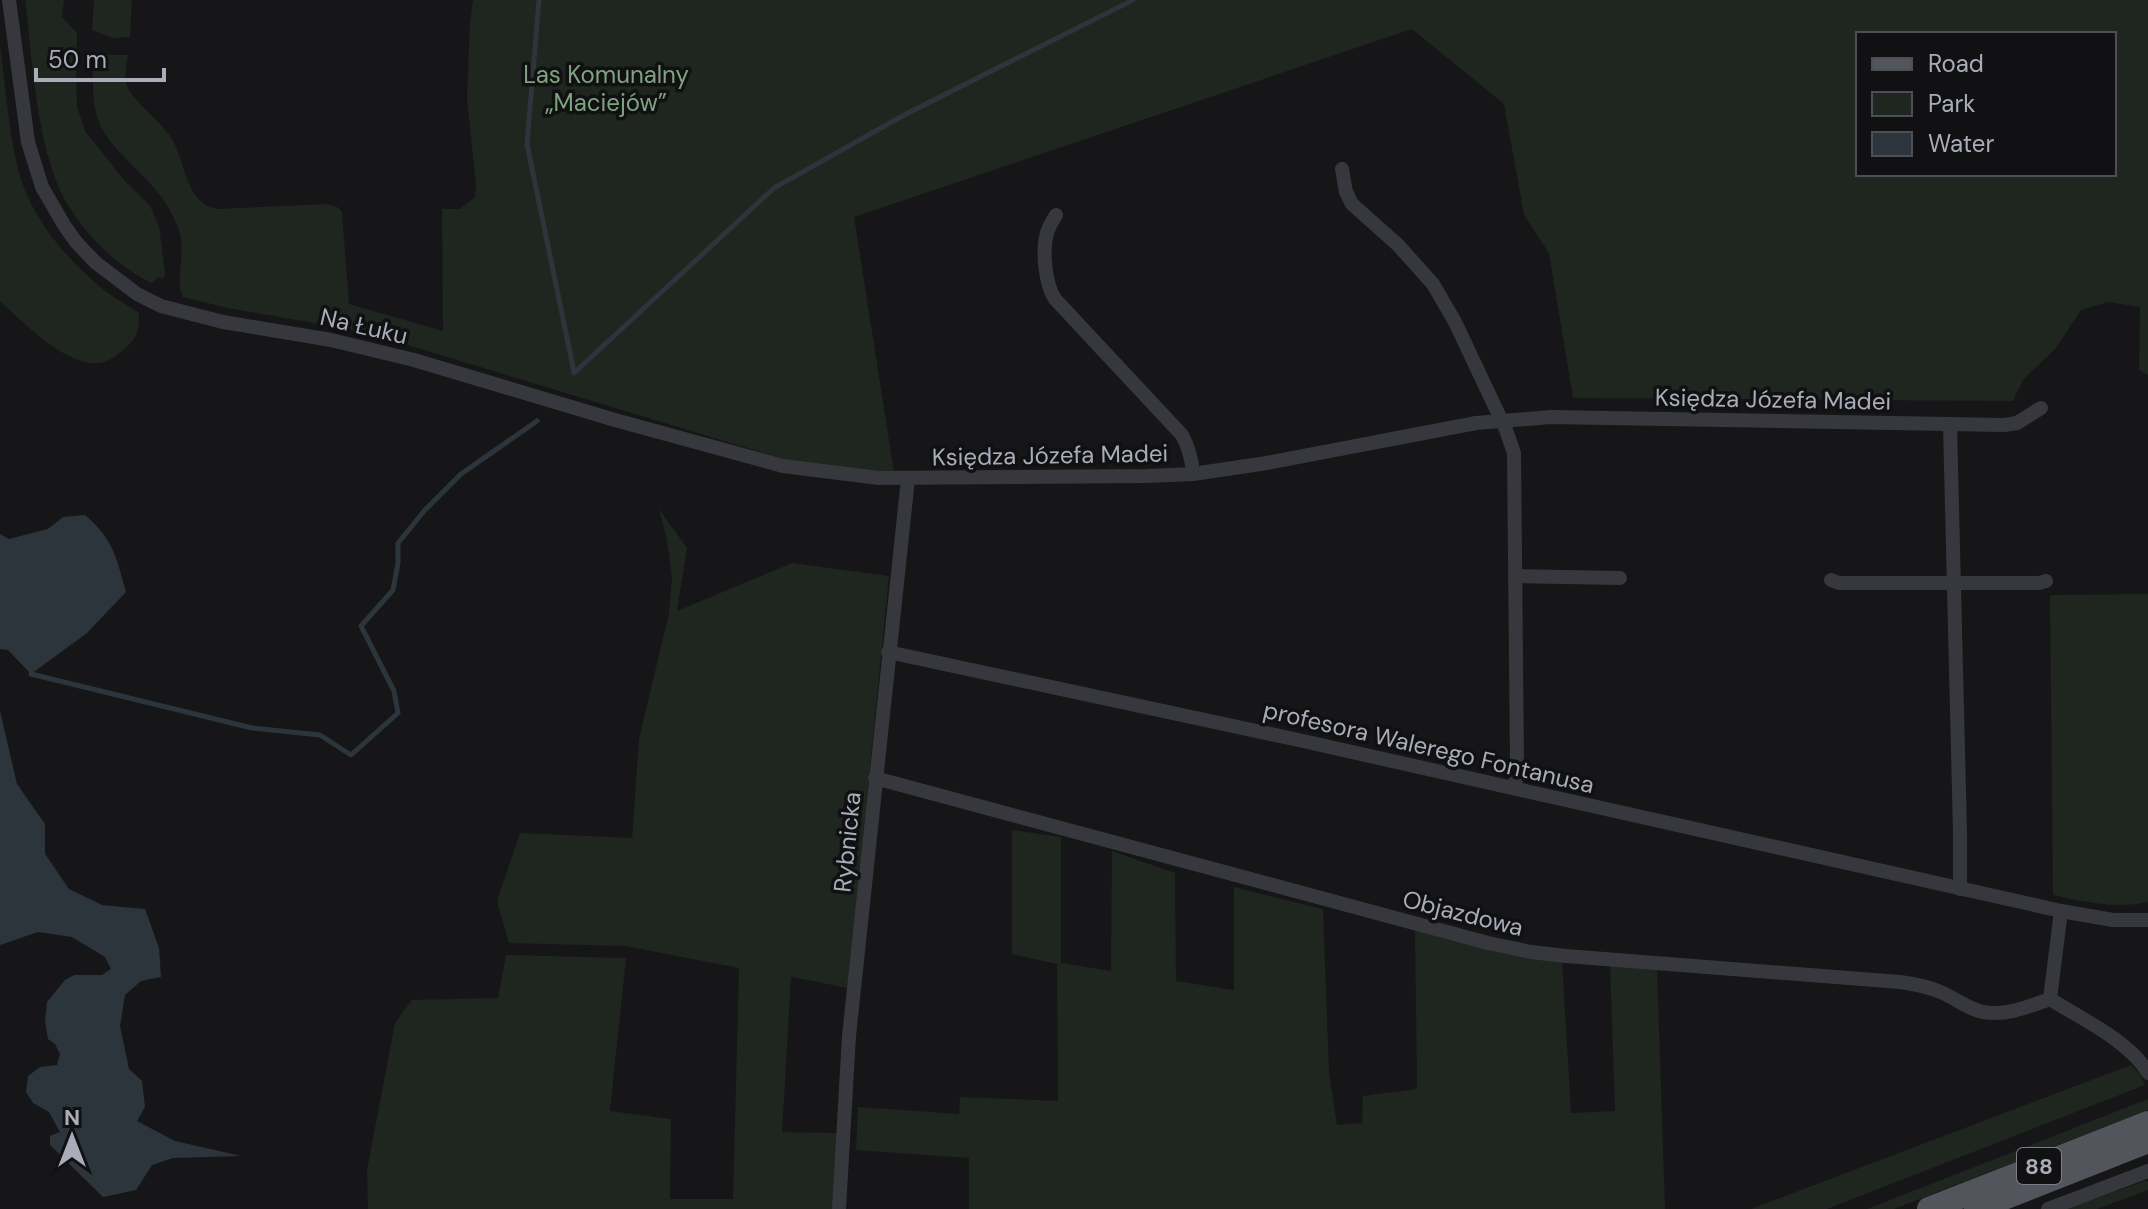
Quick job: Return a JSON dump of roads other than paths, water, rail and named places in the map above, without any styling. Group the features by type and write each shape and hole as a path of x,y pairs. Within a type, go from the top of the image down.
{"main road":[{"name":"88","path":"1929,1209 2148,1123"},
{"name":"88","path":"1976,1209 2148,1141"}],"street":[{"name":"Na Łuku","path":"9,0 28,142 42,187 76,242 95,262 137,294 161,306 223,322 331,340 414,360 783,466 852,476 908,479"},
{"path":"1342,169 1346,192 1352,204 1415,262 1444,302 1514,453 1515,788"},
{"name":"Księdza Józefa Madei","path":"1056,215 1045,245 1049,291 1182,435 1188,445 1193,474"},
{"name":"Księdza Józefa Madei","path":"908,479 1193,474 1500,420 1551,417 2004,425 2017,423 2041,408"},
{"path":"1950,425 1960,889"},
{"name":"Rybnicka","path":"839,1209 849,1036 908,479"},
{"path":"1515,576 1620,578"},
{"path":"1831,580 1839,583 2046,581"},
{"name":"profesora Walerego Fontanusa","path":"888,652 2061,911 2113,920 2148,920"},
{"name":"Objazdowa","path":"875,778 1517,950 1916,984 1985,1012 2013,1011 2050,999"},
{"path":"2061,911 2050,999 2124,1046 2142,1062 2148,1073"},
{"path":"2048,1209 2148,1171"}],"water":[{"path":"85,515 108,541 126,592 87,633 31,674 8,650 0,649 0,534 9,539 48,529 63,517"},
{"path":"0,711 17,784 45,824 45,854 69,889 102,905 145,909 159,948 161,977 141,981 125,995 120,1026 129,1069 142,1081 145,1107 137,1121 175,1141 241,1156 173,1158 152,1165 136,1190 103,1197 50,1145 50,1136 60,1132 49,1112 33,1103 26,1092 28,1076 40,1067 57,1065 60,1054 48,1039 45,1020 47,1002 65,980 74,975 102,975 111,969 105,957 72,937 38,932 0,945"}],"waterway":[{"path":"539,0 527,144 574,372"},
{"path":"574,373 774,188 906,114 1133,0"},
{"path":"31,674 252,728 320,735 351,755 398,713 394,691 361,626 393,590 398,543 461,474 537,421"}],"park label":[{"name":"Las Komunalny „Maciejów”","path":"606,88"}]}
